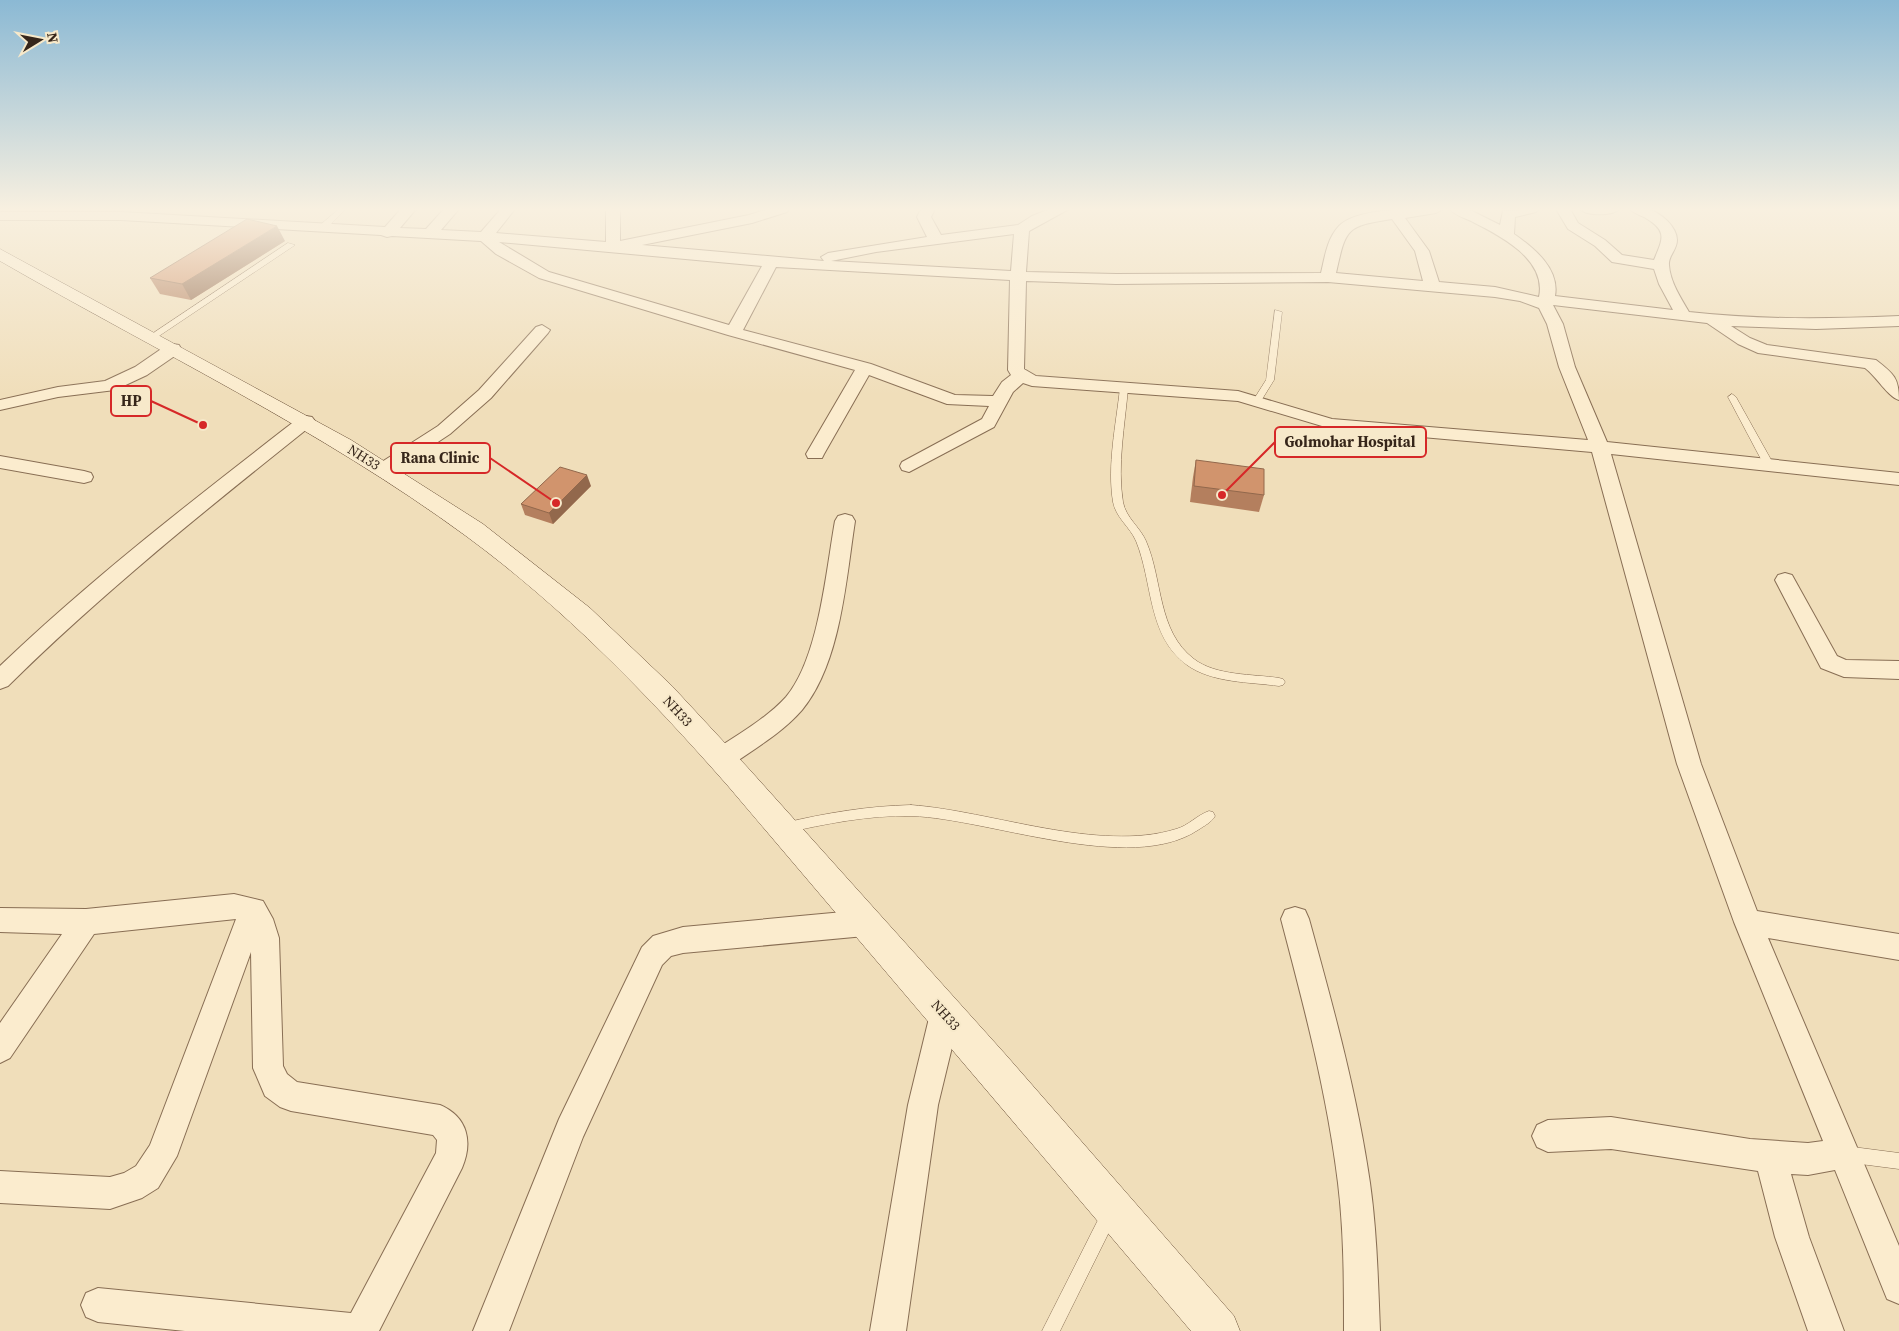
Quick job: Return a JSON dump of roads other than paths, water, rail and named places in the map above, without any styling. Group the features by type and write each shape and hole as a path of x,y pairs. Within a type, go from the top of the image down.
{"main road":[{"name":"NH33","path":"31,271 306,422 384,469 432,500 538,578 645,676 721,759 945,1014 1219,1331"}],"street":[{"path":"537,271 544,275 734,332 865,368 953,400 999,401"},
{"path":"734,332 766,271"},
{"path":"930,271 1116,279 1328,277 1523,296 1546,302 1708,319 1775,324 1899,322"},
{"path":"1019,271 1016,370 1022,376 1032,381 1258,399 1293,414 1332,424 1600,448 1899,479"},
{"path":"1328,277 1329,271"},
{"path":"1428,271 1432,286"},
{"path":"1542,271 1548,283 1546,302 1555,324 1570,375 1600,448 1689,764 1748,922 1899,1286"},
{"path":"1662,271 1684,316"},
{"path":"1708,319 1744,341 1783,354 1899,364"},
{"path":"384,469 444,430 485,394 542,330"},
{"path":"0,405 58,392 109,386 133,376 162,344"},
{"path":"1862,362 1882,373 1899,395"},
{"path":"815,454 865,368"},
{"path":"909,466 988,423 995,413 1006,387 1022,376"},
{"path":"0,680 64,618 127,563 306,422"},
{"path":"0,462 84,477"},
{"path":"721,759 768,726 795,701 813,669 825,626 846,520"},
{"path":"1784,580 1830,662 1844,668 1899,670"},
{"path":"0,920 86,922 234,906 252,910 262,920 265,938 268,1068 276,1085 291,1096 440,1122 451,1131 454,1143 451,1157 360,1331 98,1306"},
{"path":"0,1187 110,1193 131,1187 147,1177 161,1156 178,1114 252,910"},
{"path":"1295,919 1319,1007 1335,1077 1354,1182 1361,1269 1362,1331"},
{"path":"0,1048 86,922"},
{"path":"1748,922 1899,947"},
{"path":"491,1331 570,1130 652,956 663,945 683,940 864,923"},
{"path":"888,1331 923,1105 945,1014"},
{"path":"1548,1136 1611,1133 1770,1156 1808,1159 1844,1153"},
{"path":"1770,1156 1792,1237 1826,1331"}],"lane":[{"path":"162,344 257,271"},
{"path":"1258,399 1270,380 1278,312"},
{"path":"1124,388 1116,478 1118,505 1126,521 1139,537 1147,556 1152,591 1161,621 1175,644 1190,662 1206,670 1279,682"},
{"path":"1732,397 1769,466"},
{"path":"782,829 841,815 885,810 931,812 1099,840 1147,842 1178,835 1209,816"},
{"path":"1844,1153 1899,1161"},
{"path":"1051,1331 1113,1208"}],"place":[{"name":"HP","path":"203,425"},
{"name":"Golmohar Hospital","path":"1222,495"},
{"name":"Rana Clinic","path":"556,503"}]}
